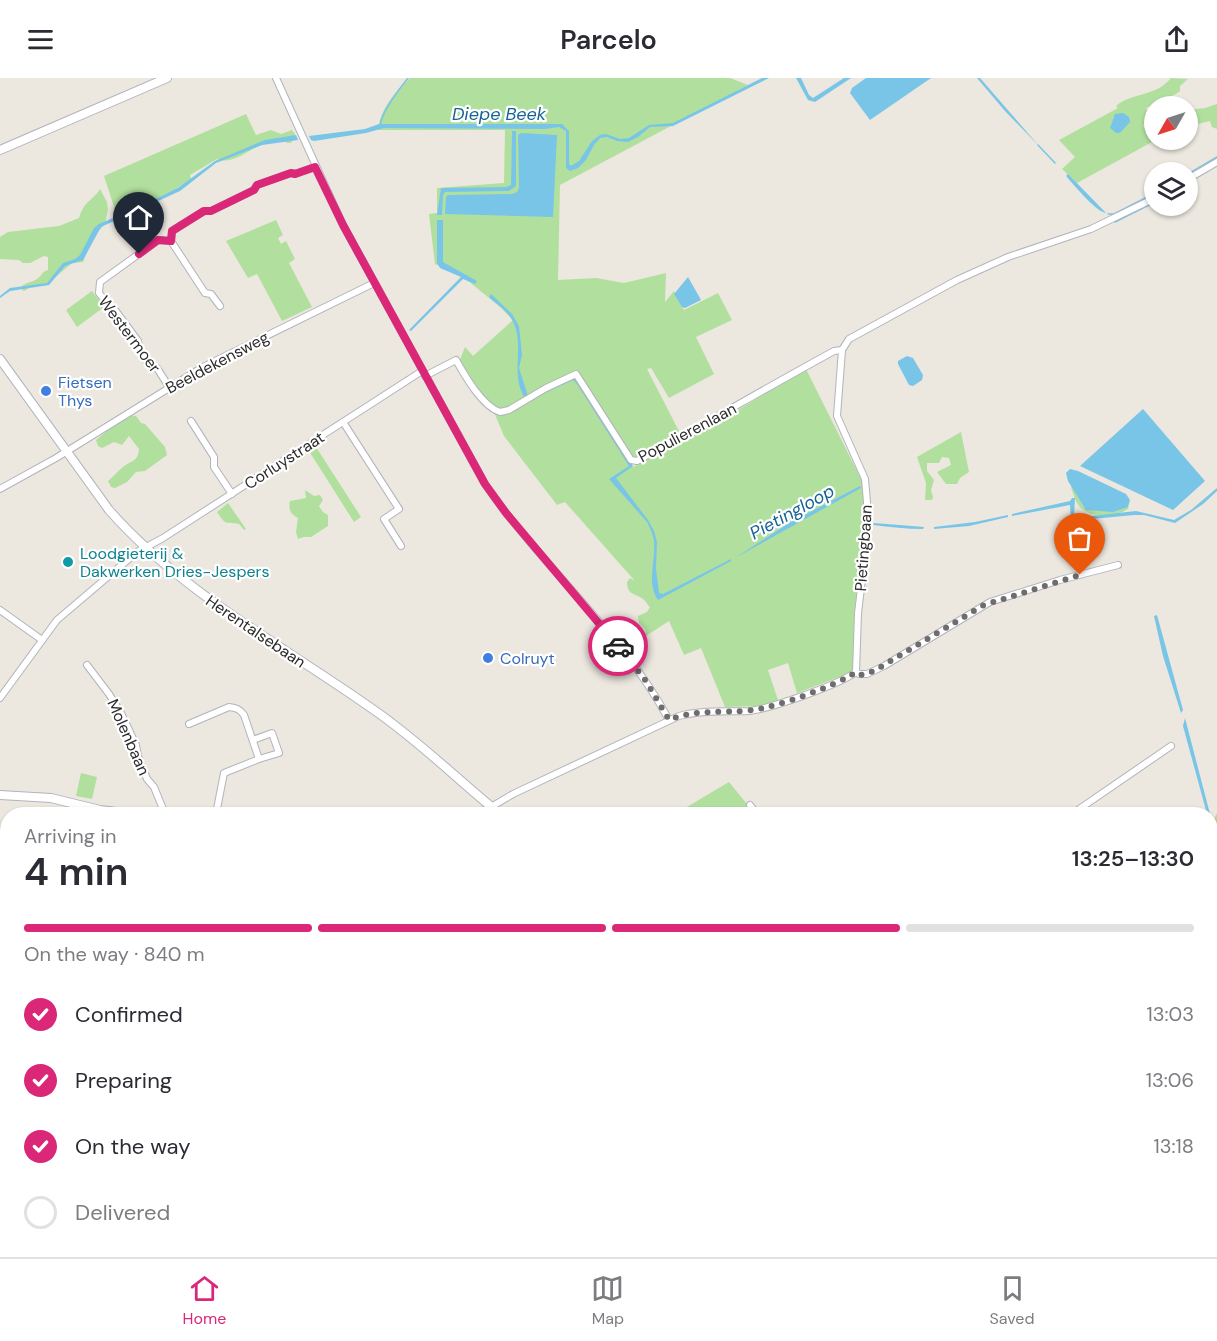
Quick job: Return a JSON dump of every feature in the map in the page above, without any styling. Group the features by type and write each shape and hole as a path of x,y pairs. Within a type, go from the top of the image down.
{"main road":[{"name":"Herentalsebaan","path":"0,359 109,510 145,548 190,586 390,721 491,807"}],"street":[{"path":"0,150 167,78"},
{"path":"276,78 343,225 495,500 633,664 669,720"},
{"path":"1198,173 1217,162"},
{"path":"220,306 211,294 206,293 171,241 172,231 204,211 211,211 254,190 257,185 315,167"},
{"path":"842,350 849,339 857,333 957,280 1008,257 1106,222 1144,203"},
{"name":"Westermoer","path":"169,387 157,368 149,365 139,350 138,342 112,306 99,293 98,287 100,282 158,240 171,241"},
{"name":"Beeldekensweg","path":"0,489 66,452 203,367 374,283"},
{"name":"Populierenlaan","path":"424,374 456,360 473,388 496,411 509,410 527,398 576,374 631,460 637,461 834,351 842,350"},
{"name":"Pietingbaan","path":"842,350 837,416 863,476 867,495 867,538 858,613 856,672"},
{"name":"Corluystraat","path":"0,698 57,620 137,552 343,422 424,374"},
{"path":"191,421 214,457 214,467 232,494"},
{"path":"343,422 399,509 384,519 401,546"},
{"path":"491,807 513,794 669,720 700,712 760,709 831,684 856,672 867,674 990,602 1118,565"},
{"path":"0,610 42,640"},
{"name":"Molenbaan","path":"87,665 113,698 121,713 136,745 147,779 154,787 162,807"},
{"path":"189,723 229,707 240,710 244,715 259,759"},
{"path":"217,807 224,773 227,770 279,753 272,734 253,740"},
{"path":"1082,807 1171,746"},
{"path":"0,795 44,797 88,807"}],"green space":[{"path":"410,78 730,78 748,85 560,185 558,280 596,278 624,283 666,273 665,302 674,291 684,310 718,293 732,320 696,337 714,374 669,398 651,368 647,369 681,435 639,458 633,457 580,375 502,410 489,402 478,389 459,362 465,347 473,356 513,320 461,275 435,264 429,214 437,213 437,188 504,183 505,130 378,130 379,122 389,101"},
{"path":"1171,78 1188,79 1180,86 1180,91 1171,96 1144,96 1144,146 1077,183 1062,169 1075,157 1059,140 1118,108 1116,106 1129,98 1151,92"},
{"path":"1217,104 1217,129 1212,127 1210,121 1198,124 1198,109"},
{"path":"246,114 256,135 271,130 281,134 292,130 295,134 291,143 285,141 266,143 233,159 217,159 190,175 191,179 173,190 117,216 104,176"},
{"path":"100,189 107,202 105,224 93,237 83,262 72,263 46,285 32,286 24,291 20,288 48,270 48,257 44,256 30,263 0,259 0,237 8,232 59,226 79,218 86,204"},
{"path":"276,220 283,235 278,238 281,244 286,241 295,259 289,263 312,307 282,321 257,274 248,278 226,241"},
{"path":"92,291 104,307 77,327 66,310"},
{"path":"806,369 862,481 865,513 855,607 854,669 847,674 797,693 788,663 768,670 778,700 759,706 725,707 701,648 684,655 669,621 646,636 638,616 647,612 650,607 644,599 628,589 627,582 630,578 635,581 565,502 557,505 504,436 494,412 502,414 576,377 633,467 733,413"},
{"path":"136,416 141,423 145,424 165,447 167,455 145,471 136,472 127,482 115,488 111,487 108,481 136,459 139,449 129,436 122,445 114,442 102,448 98,446 96,440 108,430 115,418"},
{"path":"961,432 969,472 960,478 957,484 946,484 937,472 951,465 949,458 942,457 939,463 927,463 927,471 934,480 931,490 932,500 925,500 926,483 917,457"},
{"path":"316,447 361,517 354,522 309,451"},
{"path":"1074,484 1126,504 1129,508 1118,514 1105,516 1091,514 1079,506 1071,487"},
{"path":"305,490 314,496 320,495 323,500 319,506 328,515 328,526 311,537 298,539 296,532 298,518 291,511 289,504 290,501 306,498"},
{"path":"228,503 246,529 244,530 239,524 224,522 220,517 217,512"},
{"path":"81,773 97,777 92,799 76,796"},
{"path":"729,782 749,807 687,807"}],"water":[{"path":"762,78 769,78 673,126 650,127 628,142 607,137 600,138 586,160 578,168 570,171 566,168 566,131 559,127 545,129 384,128 314,141 309,136 365,129 379,124 562,124 569,131 569,164 571,166 579,161 592,141 600,135 606,134 620,139 629,138 649,125 673,123"},
{"path":"796,78 801,78 809,95 813,98 844,78 851,78 815,102 808,100"},
{"path":"866,78 931,78 870,120 850,93 852,88"},
{"path":"977,78 980,78 1039,146 1005,111"},
{"path":"1123,113 1129,117 1130,122 1120,133 1116,133 1110,128 1115,114"},
{"path":"512,131 516,131 516,186 509,191 445,192 442,215 437,215 441,188 511,185"},
{"path":"521,133 557,135 553,217 445,214 448,195 517,192 519,188 518,135"},
{"path":"296,135 298,140 262,145 216,163 180,191 101,227 83,260 65,266 49,285 10,291 0,298 10,288 47,283 63,263 80,255 94,228 99,224 179,187 215,161 265,140"},
{"path":"1068,174 1106,213 1085,198 1066,176"},
{"path":"437,220 443,220 443,262 477,281 475,284 463,279 411,331 409,330 461,277 440,268 437,263"},
{"path":"688,277 701,300 685,308 674,294"},
{"path":"491,294 512,314 519,326 522,355 519,368 528,396 525,398 518,379 516,329 507,313 489,297"},
{"path":"907,356 913,358 923,375 922,380 913,386 909,385 898,364 898,361"},
{"path":"573,377 576,378 633,466 616,478 654,531 657,542 656,569 659,593 663,594 731,559 731,561 658,600 653,586 654,541 651,531 647,522 609,479 629,466 577,384 573,380 528,401"},
{"path":"1143,409 1205,481 1173,510 1080,466"},
{"path":"1070,469 1126,494 1130,500 1128,507 1113,512 1086,510 1068,481 1066,473"},
{"path":"860,486 861,488 735,558 789,523"},
{"path":"1217,488 1217,491 1203,504 1175,523 1144,515 1071,521 1070,505 1012,516 1012,514 1075,498 1075,518 1136,511 1174,520 1191,510"},
{"path":"1008,515 1008,517 969,526 934,529 934,527"},
{"path":"874,523 924,527 923,529 905,528 873,525"},
{"path":"1157,615 1183,710 1181,713 1163,656 1154,616"},
{"path":"1185,718 1208,807 1205,807 1183,726"}],"waterway":[{"path":"380,126 387,108 408,78"},
{"path":"1038,145 1055,163"},
{"path":"1198,168 1217,157"},
{"path":"1198,177 1209,170"},
{"path":"1108,214 1114,214 1144,199"},
{"path":"1115,222 1144,208"}],"way so far":[{"path":"618,646 646,681 669,720 690,713 749,711 773,705 831,684 856,672 862,675 867,674 990,602 1080,575"}],"place":[{"name":"Fietsen Thys","path":"46,391"},
{"name":"Loodgieterij & Dakwerken Dries-Jespers","path":"68,562"},
{"name":"Colruyt","path":"488,658"}],"route":[{"path":"139,254 158,240 171,241 172,231 204,211 211,211 254,190 257,185 315,167 343,225 495,500 618,646"}],"water label":[{"name":"Diepe Beek","path":"499,114"},
{"name":"Pietingloop","path":"792,512"}]}
